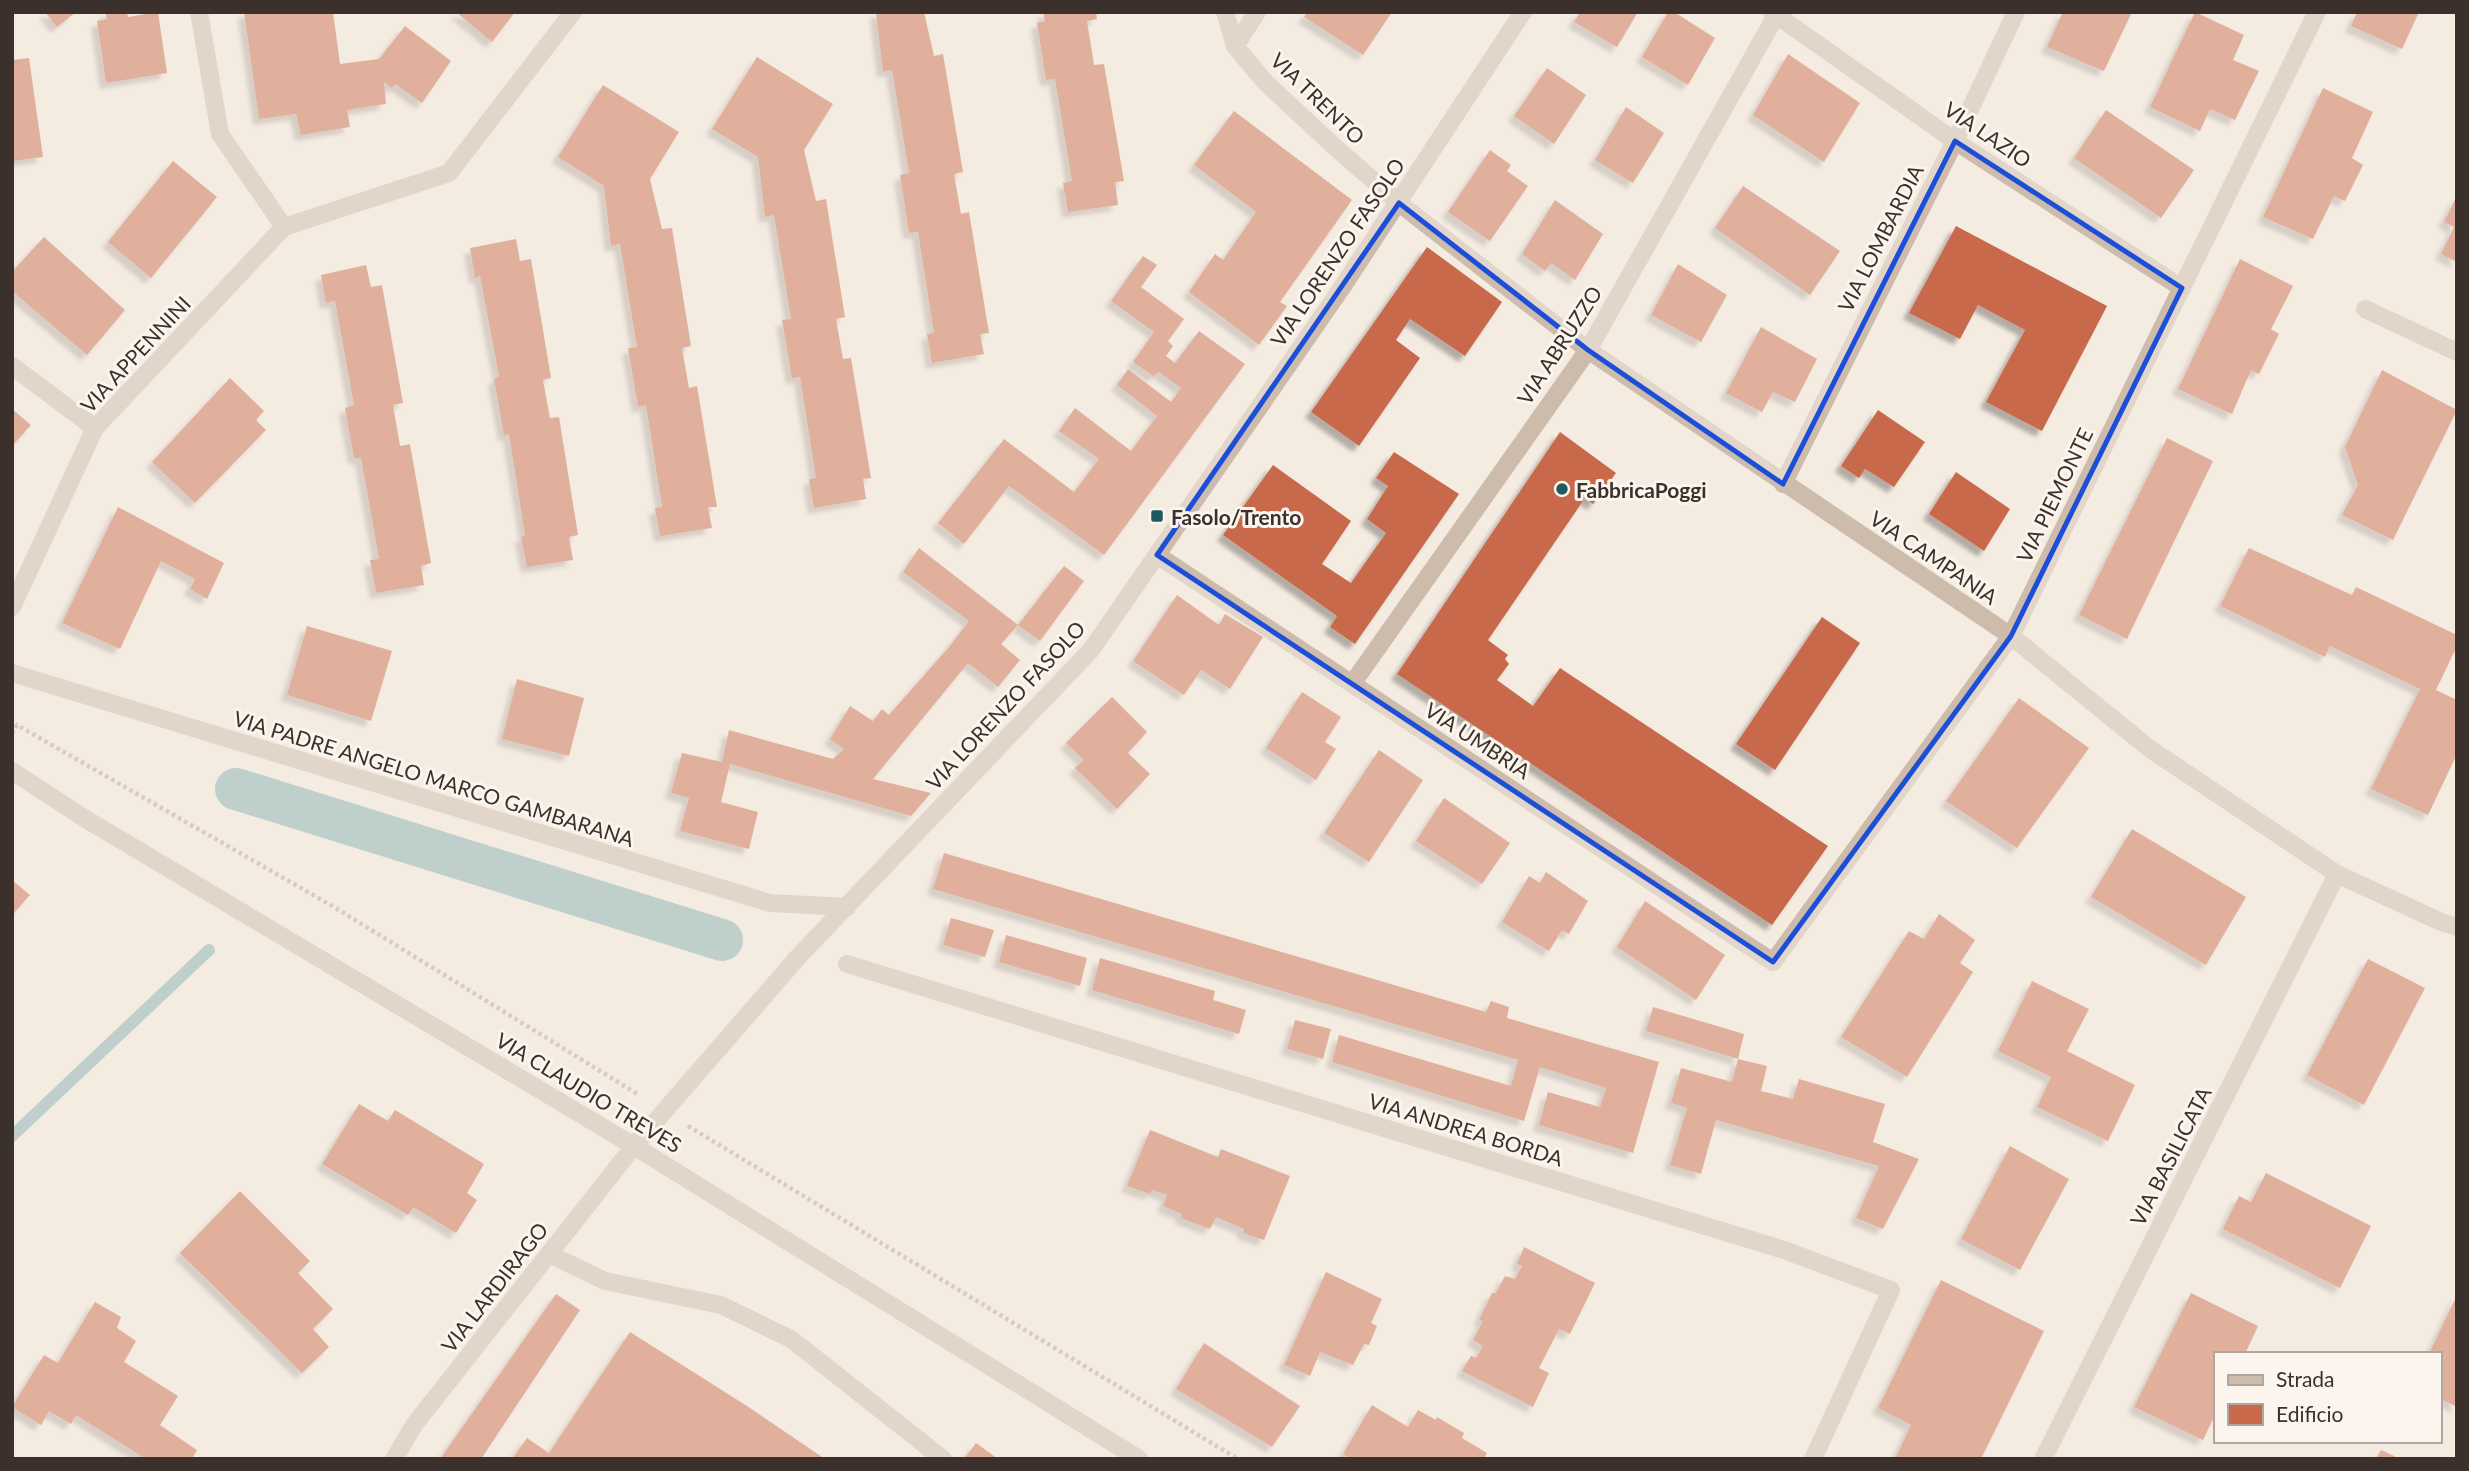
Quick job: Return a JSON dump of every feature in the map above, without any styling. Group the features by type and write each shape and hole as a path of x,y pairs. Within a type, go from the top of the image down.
{"street":[{"path":"199,12 220,134 284,227 449,173 573,12"},
{"name":"VIA TRENTO","path":"1225,12 1235,46 1265,82 1399,203"},
{"path":"1235,46 1257,12"},
{"name":"VIA LORENZO FASOLO","path":"635,1146 799,957 1091,650 1399,203 1523,12"},
{"name":"VIA LOMBARDIA","path":"1783,484 1955,141 2016,12"},
{"name":"VIA PIEMONTE","path":"1773,962 2011,636 2317,12"},
{"name":"VIA LAZIO","path":"1775,13 1955,141 2182,288"},
{"name":"VIA ABRUZZO","path":"1352,684 1588,350 1775,13"},
{"name":"VIA CAMPANIA","path":"1399,203 1588,350 2011,636 2150,749 2337,874 2457,927"},
{"name":"VIA APPENNINI","path":"12,607 95,428 284,227"},
{"path":"2365,309 2457,352"},
{"path":"12,366 95,428"},
{"name":"VIA UMBRIA","path":"1157,555 1773,962"},
{"name":"VIA PADRE ANGELO MARCO GAMBARANA","path":"12,673 770,903 846,907"},
{"name":"VIA CLAUDIO TREVES","path":"12,771 84,818 635,1146 1139,1459"},
{"name":"VIA BASILICATA","path":"2043,1459 2337,874"},
{"name":"VIA ANDREA BORDA","path":"847,964 1770,1246 1891,1290 1813,1459"},
{"name":"VIA LARDIRAGO","path":"394,1459 414,1425 635,1146"},
{"path":"550,1254 605,1281 721,1305 791,1339 943,1459"}],"path":[{"path":"12,734 17,725 323,900 1238,1459"}],"highlighted area":[{"path":"1955,141 2182,288 2011,636 1773,962 1157,555 1399,203 1588,350 1783,484"}],"building":[{"path":"45,12 76,12 57,27"},
{"path":"105,12 127,12 128,17 158,12 167,73 106,83 97,21 107,19"},
{"path":"244,12 333,12 340,64 379,59 405,26 451,61 422,103 395,84 392,88 384,82 386,104 347,110 350,127 301,135 296,114 259,119"},
{"path":"456,12 515,12 492,42"},
{"path":"876,12 924,12 934,56 943,54 963,172 954,174 961,214 969,212 989,333 980,334 984,354 932,363 927,334 934,333 918,232 909,233 900,175 909,173 892,70 883,72"},
{"path":"1043,12 1096,12 1097,19 1087,21 1094,65 1104,64 1124,181 1115,182 1118,205 1068,212 1063,183 1072,181 1055,79 1046,80 1037,23 1045,21"},
{"path":"1307,12 1392,12 1363,55 1304,17"},
{"path":"1580,12 1638,12 1617,47 1574,22"},
{"path":"1668,12 1674,12 1715,38 1688,85 1642,57"},
{"path":"2063,12 2132,12 2104,71 2047,47"},
{"path":"2195,12 2244,35 2233,60 2259,71 2235,120 2210,109 2200,131 2150,107"},
{"path":"2357,12 2419,12 2402,49 2351,26"},
{"path":"1788,54 1860,103 1824,162 1753,115"},
{"path":"757,57 833,104 804,150 816,201 826,199 845,317 836,319 843,359 851,358 871,478 863,479 866,499 814,508 809,479 816,478 800,377 792,378 782,320 791,319 774,215 765,217 758,157 712,129"},
{"path":"29,58 43,157 12,161 12,60"},
{"path":"1547,68 1586,95 1554,144 1514,116"},
{"path":"603,85 679,132 650,179 662,229 672,228 691,346 682,348 689,388 697,386 717,507 708,507 712,528 660,536 655,508 662,507 646,405 638,407 628,348 637,347 620,244 611,246 604,186 558,157"},
{"path":"2323,88 2373,112 2352,158 2363,165 2345,201 2334,196 2313,239 2263,217"},
{"path":"1626,107 1664,133 1633,183 1595,160"},
{"path":"2106,110 2194,170 2161,218 2074,158"},
{"path":"1234,111 1352,200 1280,302 1287,306 1259,345 1189,292 1215,254 1223,260 1256,212 1194,165"},
{"path":"1490,150 1511,165 1507,171 1528,186 1490,241 1448,212"},
{"path":"173,161 217,197 151,278 108,242"},
{"path":"1743,186 1840,251 1810,295 1715,228"},
{"path":"2457,195 2457,262 2441,254 2454,227 2444,222"},
{"path":"1555,200 1603,234 1575,280 1551,263 1545,271 1522,254"},
{"path":"1956,226 2107,306 2042,431 1986,402 2025,330 1978,305 1960,339 1909,313"},
{"path":"44,237 125,310 87,355 12,291 12,272"},
{"path":"516,239 520,261 531,259 551,378 543,380 550,418 559,417 578,535 569,537 573,560 527,567 521,537 525,535 509,434 504,435 494,379 499,376 480,276 475,278 470,248"},
{"path":"1427,247 1502,302 1465,356 1410,319 1396,340 1420,358 1359,446 1311,412"},
{"path":"1143,256 1157,265 1141,287 1184,319 1168,341 1173,346 1166,356 1175,363 1199,331 1245,364 1104,555 1009,486 964,544 938,523 1004,439 1074,492 1099,459 1059,431 1075,408 1131,451 1157,416 1117,385 1128,369 1171,402 1181,388 1159,372 1153,376 1133,362 1154,332 1111,301"},
{"path":"2240,259 2293,286 2271,329 2279,334 2259,374 2251,370 2232,414 2178,389"},
{"path":"1678,264 1727,295 1701,342 1651,315"},
{"path":"366,265 371,287 382,285 403,403 393,405 400,446 410,444 431,563 421,566 424,585 376,593 370,560 379,559 361,458 354,458 345,408 354,405 335,301 326,303 321,275"},
{"path":"1761,327 1817,359 1795,402 1773,392 1762,412 1726,393"},
{"path":"2382,370 2457,410 2393,540 2342,515 2358,485 2345,447"},
{"path":"230,378 264,411 256,420 266,430 195,503 152,462"},
{"path":"12,409 31,425 12,446"},
{"path":"1878,410 1925,442 1894,487 1865,469 1859,478 1841,466"},
{"path":"1560,432 1616,473 1593,504 1585,498 1488,640 1508,655 1505,659 1509,664 1497,680 1533,706 1560,668 1828,846 1772,925 1397,674"},
{"path":"2167,438 2213,461 2127,639 2079,615"},
{"path":"1394,452 1459,494 1355,644 1330,627 1337,616 1223,535 1273,465 1351,521 1322,564 1351,583 1386,533 1367,519 1388,486 1376,478"},
{"path":"1956,472 2010,509 1984,551 1929,514"},
{"path":"118,507 224,563 207,599 190,589 195,579 161,561 120,649 62,623"},
{"path":"919,548 1018,625 1001,644 1020,660 998,687 968,663 873,779 931,793 911,816 730,764 721,802 758,812 749,849 680,831 689,798 671,793 682,753 722,762 729,730 833,759 844,749 830,739 850,706 873,721 882,709 889,715 949,647 969,621 903,572"},
{"path":"2249,548 2352,595 2356,587 2457,635 2457,646 2436,690 2457,700 2457,754 2428,815 2371,789 2420,689 2330,646 2325,657 2220,606"},
{"path":"1064,566 1084,581 1040,641 1018,625"},
{"path":"1177,595 1219,625 1225,614 1263,637 1230,689 1201,670 1184,695 1133,661"},
{"path":"1822,617 1860,643 1775,770 1736,744"},
{"path":"307,626 392,651 371,721 287,695"},
{"path":"517,679 584,698 569,756 502,739"},
{"path":"1302,692 1341,717 1325,742 1336,749 1316,780 1266,748"},
{"path":"1112,697 1147,732 1128,753 1150,774 1117,809 1075,768 1084,760 1066,743"},
{"path":"2019,698 2089,748 2017,848 1946,801"},
{"path":"1379,750 1423,780 1369,862 1324,833"},
{"path":"1444,798 1510,843 1482,884 1416,841"},
{"path":"2132,829 2246,897 2206,965 2091,897"},
{"path":"944,853 1486,1012 1491,1001 1509,1007 1507,1018 1659,1062 1633,1153 1539,1125 1548,1092 1600,1107 1606,1088 1540,1067 1524,1121 1332,1062 1339,1035 1511,1086 1518,1060 933,889"},
{"path":"1546,872 1588,901 1569,934 1562,930 1549,951 1502,922 1529,876 1540,883"},
{"path":"12,880 30,895 12,915"},
{"path":"1645,901 1725,955 1696,1000 1617,947"},
{"path":"1939,914 1975,940 1960,963 1973,972 1907,1077 1841,1037 1909,931 1924,939"},
{"path":"951,918 994,930 985,957 943,945"},
{"path":"1006,935 1087,958 1080,986 999,962"},
{"path":"1100,958 1215,991 1213,1000 1246,1010 1239,1034 1092,990"},
{"path":"2368,959 2425,988 2364,1105 2307,1075"},
{"path":"2032,981 2089,1009 2067,1051 2135,1085 2108,1141 2037,1107 2051,1077 1998,1051"},
{"path":"1653,1007 1744,1034 1738,1059 1646,1031"},
{"path":"1295,1020 1331,1029 1323,1059 1287,1049"},
{"path":"1738,1059 1767,1066 1761,1091 1793,1099 1799,1079 1885,1104 1873,1142 1919,1159 1883,1229 1856,1218 1879,1166 1716,1120 1701,1174 1670,1165 1687,1108 1671,1103 1681,1068 1732,1082"},
{"path":"359,1104 388,1121 395,1110 484,1164 467,1193 477,1200 456,1233 413,1207 408,1215 322,1164"},
{"path":"1150,1130 1218,1157 1221,1149 1290,1176 1264,1240 1243,1233 1244,1229 1216,1217 1210,1229 1181,1218 1182,1214 1163,1206 1167,1195 1152,1190 1150,1194 1127,1186"},
{"path":"2010,1146 2069,1179 2020,1270 1961,1239"},
{"path":"2266,1173 2371,1226 2340,1288 2223,1229 2239,1196 2251,1202"},
{"path":"240,1191 310,1261 298,1273 333,1309 313,1329 329,1347 302,1373 180,1253"},
{"path":"1524,1247 1595,1283 1570,1334 1559,1329 1539,1368 1549,1373 1533,1407 1462,1371 1471,1356 1476,1358 1483,1346 1473,1340 1483,1321 1479,1320 1492,1293 1496,1293 1505,1276 1515,1279 1522,1266 1517,1264"},
{"path":"1326,1272 1382,1299 1371,1323 1377,1326 1369,1345 1364,1344 1353,1365 1320,1352 1310,1376 1284,1365"},
{"path":"1941,1280 2044,1331 1981,1459 1895,1459 1911,1425 1878,1408"},
{"path":"2191,1293 2258,1326 2246,1352 2214,1352 2214,1417 2203,1440 2134,1407"},
{"path":"556,1294 580,1310 481,1459 440,1459"},
{"path":"2457,1295 2457,1407 2441,1399 2441,1352 2430,1352"},
{"path":"95,1302 121,1317 117,1328 136,1341 124,1362 178,1396 160,1425 197,1450 192,1459 146,1459 76,1415 71,1424 49,1411 41,1425 12,1407 44,1355 58,1363"},
{"path":"630,1332 825,1459 512,1459 527,1438 549,1453"},
{"path":"1204,1343 1300,1406 1272,1447 1176,1389"},
{"path":"1372,1405 1408,1427 1418,1410 1436,1420 1437,1417 1464,1433 1462,1438 1487,1453 1484,1459 1351,1459 1343,1454"},
{"path":"976,1443 998,1459 964,1459"},
{"path":"2381,1450 2394,1456 2400,1459 2376,1459"}],"waterway":[{"path":"236,789 722,940"},
{"path":"12,1136 209,950"}],"place":[{"name":"FabbricaPoggi","path":"1562,489"},
{"name":"Fasolo/Trento","path":"1157,516"}]}
